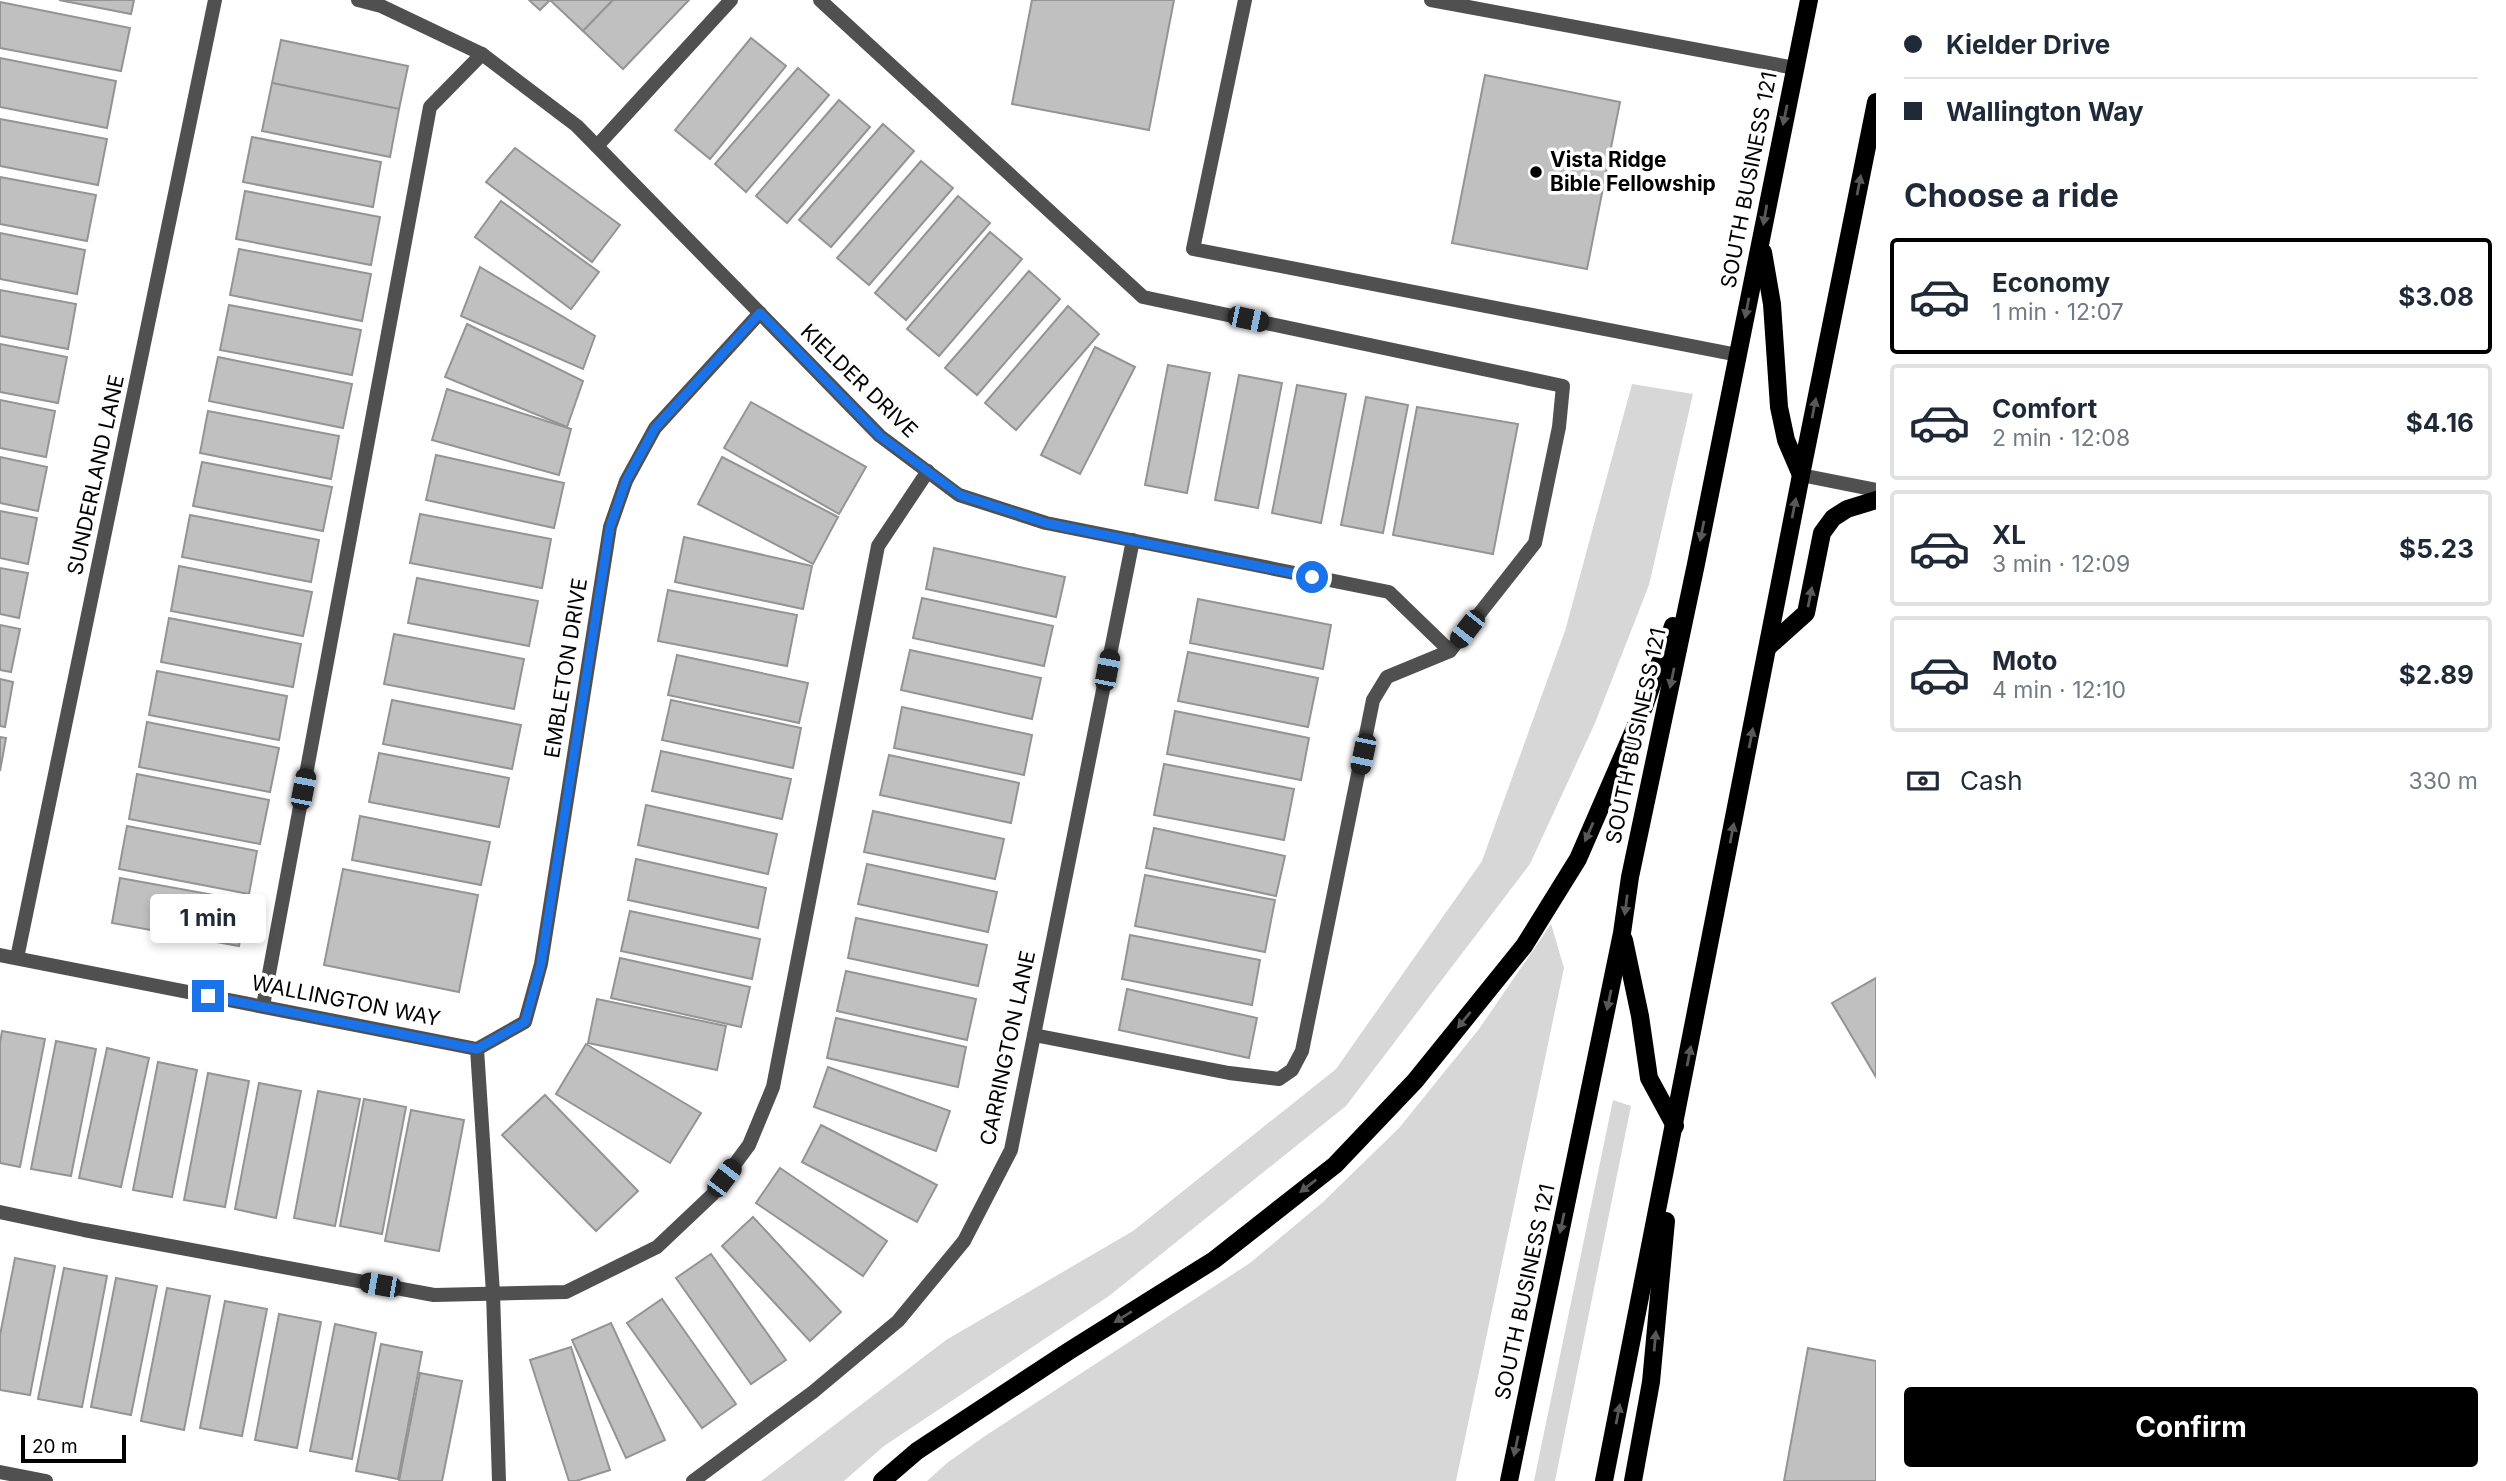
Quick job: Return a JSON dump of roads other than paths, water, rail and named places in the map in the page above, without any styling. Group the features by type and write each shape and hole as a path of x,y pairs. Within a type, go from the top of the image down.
{"main road":[{"name":"SOUTH BUSINESS 121","path":"1509,1481 1809,0"},
{"path":"1604,1481 1876,102"},
{"path":"1761,241 1772,304 1779,407 1786,440 1801,475"},
{"path":"1768,648 1806,613 1822,533 1833,518 1847,509 1876,500"},
{"path":"882,1481 917,1451 1214,1260 1335,1165 1415,1081 1524,946 1577,859 1644,706 1696,564"},
{"path":"1622,933 1640,1016 1649,1078 1676,1124 1651,1382 1633,1481"}],"street":[{"name":"SUNDERLAND LANE","path":"17,958 215,0"},
{"name":"KIELDER DRIVE","path":"358,0 381,6 482,54 577,126 880,436 960,495 1046,523 1389,592 1450,651"},
{"path":"597,146 731,0"},
{"path":"820,0 1143,297 1563,386 1559,427 1535,543 1450,651 1387,677 1373,700 1302,1051 1292,1070 1279,1079 1229,1073 1034,1035"},
{"path":"1245,0 1193,249 1738,355"},
{"path":"1431,0 1795,68"},
{"path":"263,1006 430,107 482,54"},
{"name":"EMBLETON DRIVE","path":"477,1049 525,1022 541,964 610,527 626,481 655,428 760,313"},
{"path":"0,1212 434,1295 566,1292 657,1247 712,1195 750,1145 773,1087 878,546 928,471"},
{"path":"1801,475 1876,490"},
{"name":"CARRINGTON LANE","path":"693,1481 813,1392 898,1321 964,1241 1011,1150 1133,540"},
{"name":"WALLINGTON WAY","path":"0,955 477,1049"},
{"path":"477,1049 493,1293 499,1481"},
{"path":"0,1472 39,1480"}],"place":[{"name":"Vista Ridge Bible Fellowship","path":"1536,172"}]}
